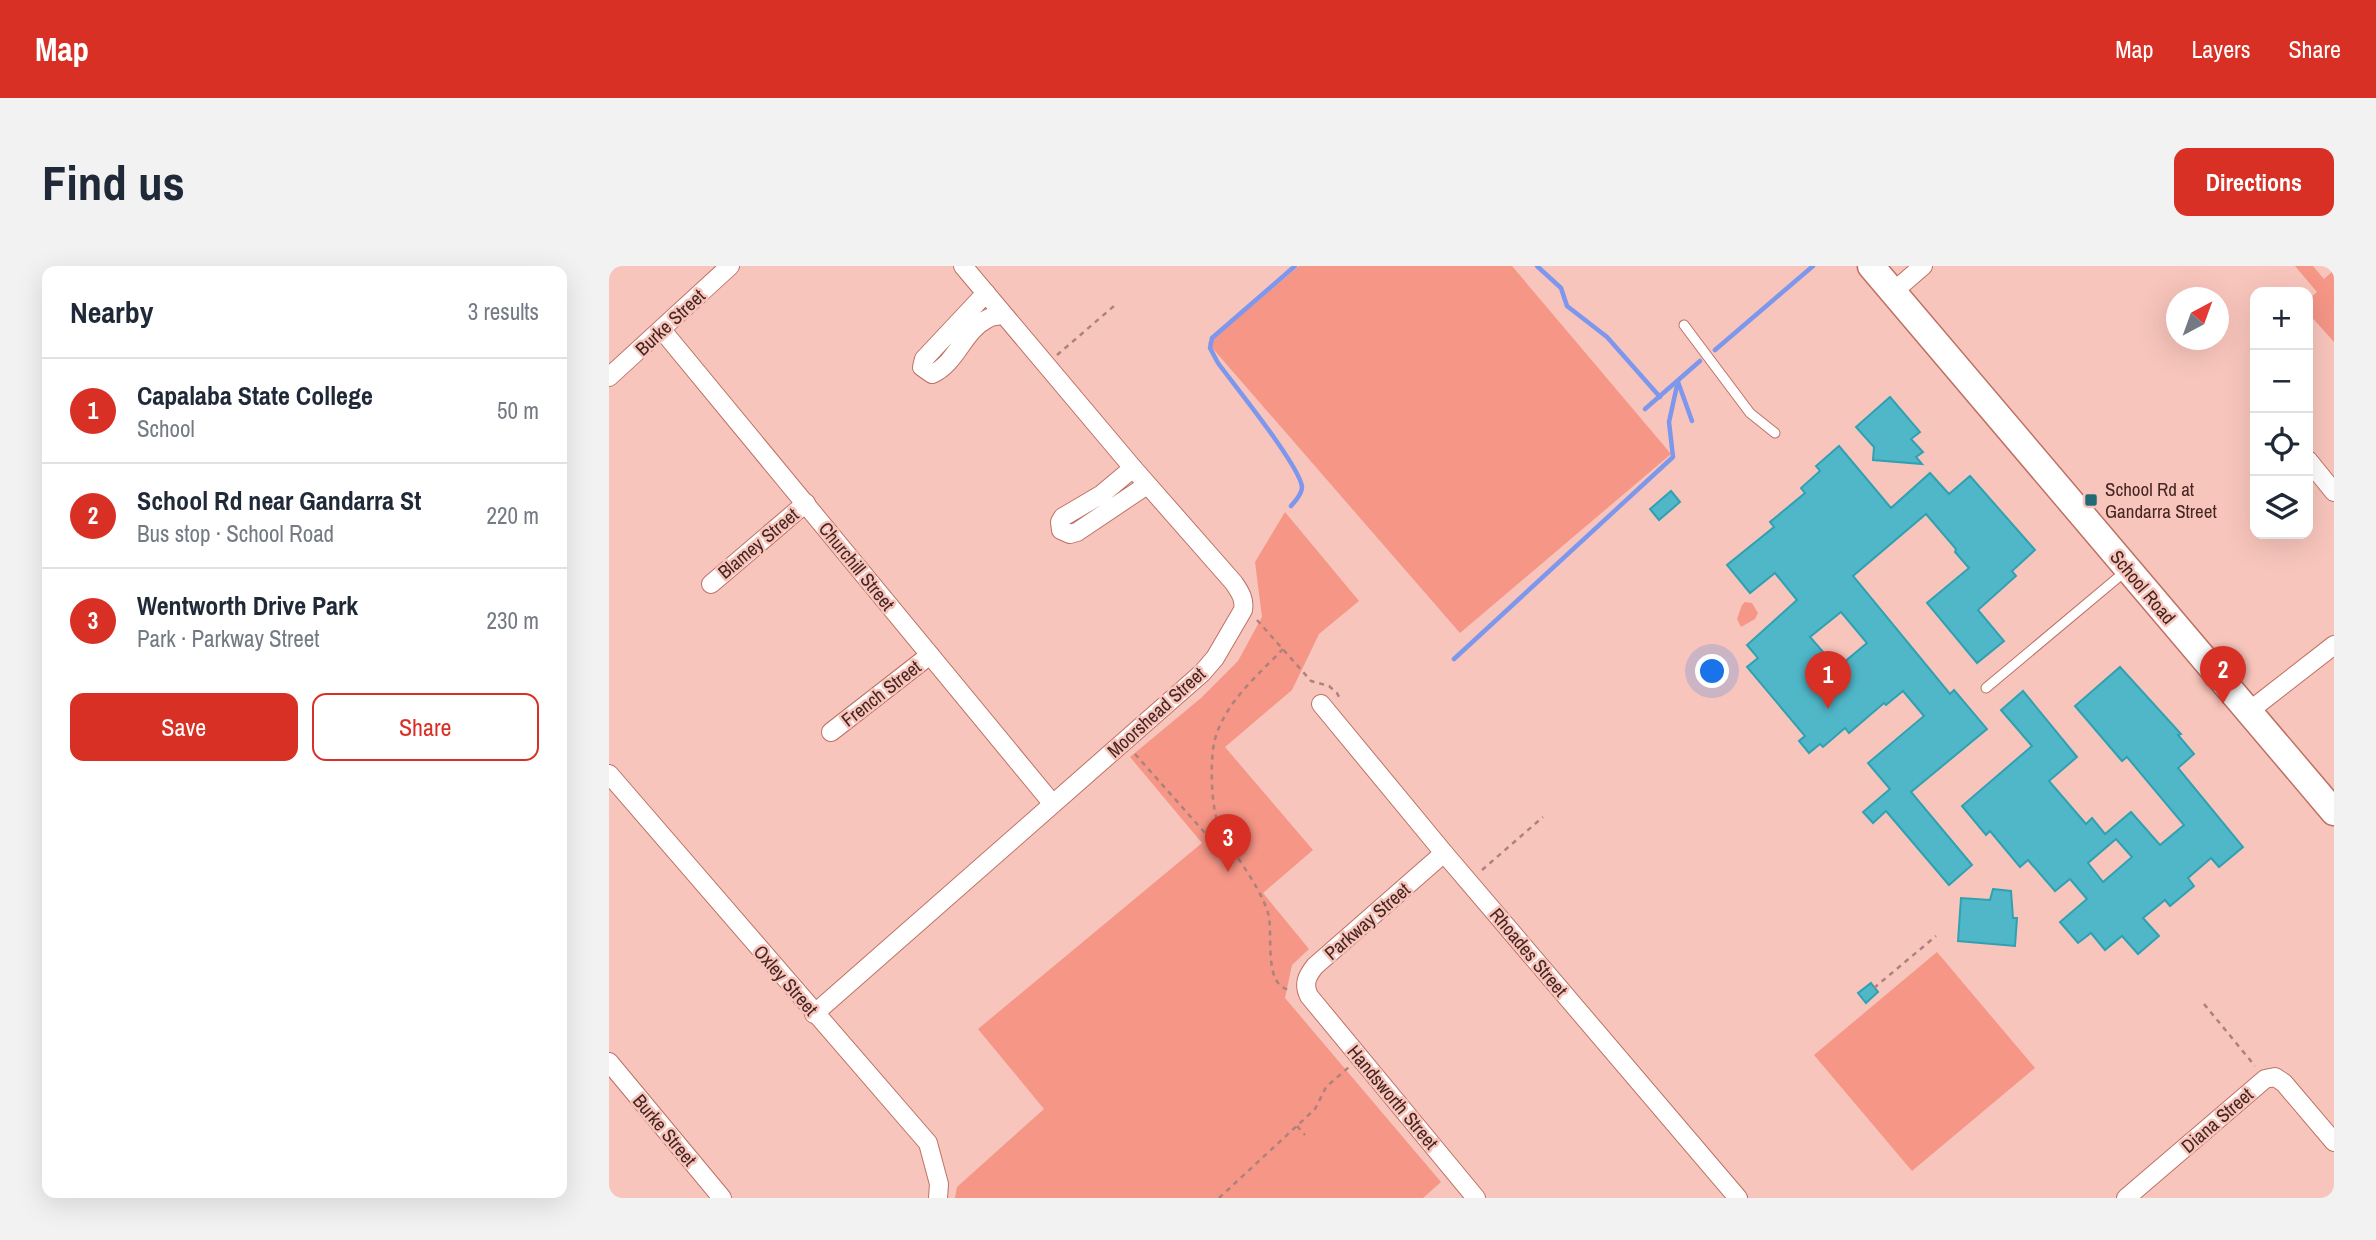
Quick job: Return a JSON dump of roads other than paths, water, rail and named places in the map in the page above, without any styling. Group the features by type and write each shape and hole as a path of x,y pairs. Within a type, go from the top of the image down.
{"street":[{"name":"Burke Street","path":"609,377 730,266"},
{"name":"Moorshead Street","path":"814,1014 1202,673 1239,620 1244,604 1241,592 1234,583 1147,485 963,266"},
{"name":"School Road","path":"1871,266 2334,812"},
{"path":"1893,292 1923,266"},
{"path":"986,293 924,359 922,367 932,374 940,371 975,328 988,318 1003,315"},
{"name":"Churchill Street","path":"662,330 1052,803"},
{"path":"2313,466 2334,492"},
{"path":"1133,468 1102,494 1063,517 1060,522 1061,530 1070,534 1077,532 1147,485"},
{"name":"Blamey Street","path":"711,584 806,503"},
{"path":"2248,712 2334,646"},
{"name":"French Street","path":"831,732 930,655"},
{"name":"Rhoades Street","path":"1321,704 1444,853 1738,1198"},
{"name":"Oxley Street","path":"609,774 928,1143 939,1184 938,1198"},
{"name":"Parkway Street","path":"1309,996 1305,988 1306,981 1315,966 1444,853"},
{"name":"Handsworth Street","path":"1309,996 1476,1198"},
{"name":"Burke Street","path":"609,1062 722,1198"},
{"name":"Diana Street","path":"2135,1195 2265,1079 2275,1077 2284,1083 2334,1142"}],"lane":[{"path":"1684,325 1751,413 1775,433"},
{"path":"1986,688 2128,569"}],"waterway":[{"path":"1291,506 1302,490 1298,477 1279,444 1218,363 1210,348 1212,338 1295,266"},
{"path":"1537,266 1561,288 1567,306 1607,337 1660,397"},
{"path":"1715,350 1813,266"},
{"path":"1645,409 1700,361"},
{"path":"1454,659 1673,457 1669,422 1678,381"},
{"path":"1678,382 1692,421"}],"place":[{"name":"School Rd at Gandarra Street","path":"2091,500"},
{"name":"School Rd near Gandarra St","path":"2223,704"},
{"name":"Capalaba State College","path":"1828,709"},
{"name":"Wentworth Drive Park","path":"1228,872"}]}
